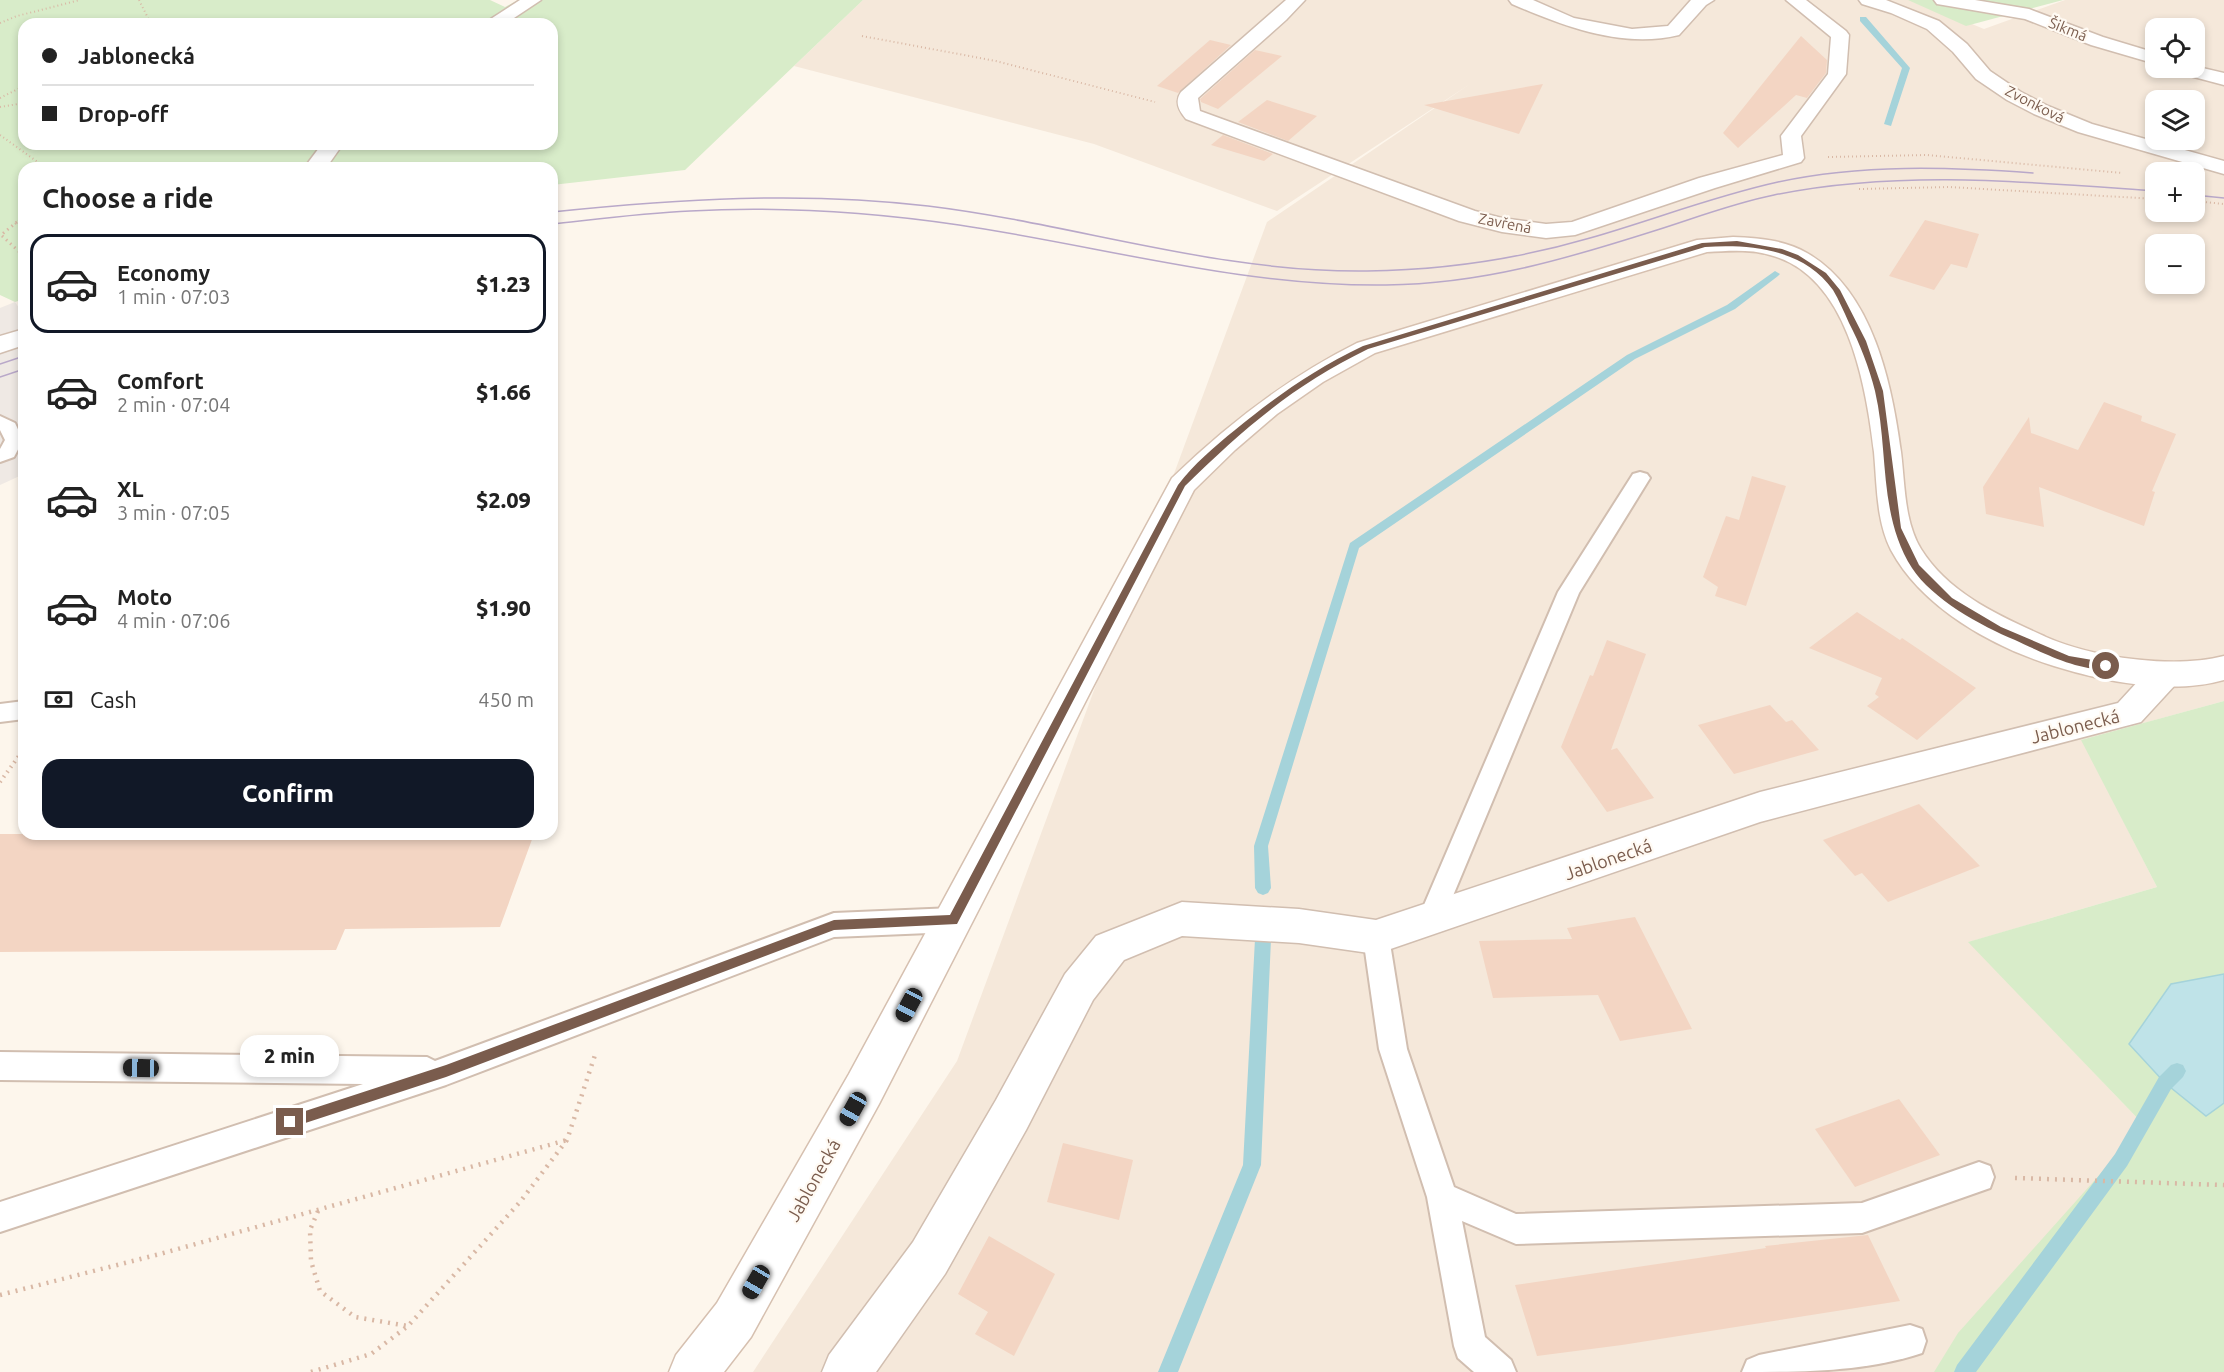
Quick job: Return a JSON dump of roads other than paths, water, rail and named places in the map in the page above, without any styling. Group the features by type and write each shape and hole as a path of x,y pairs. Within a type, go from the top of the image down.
{"street":[{"path":"502,18 532,0"},
{"name":"Zavřená","path":"1296,0 1188,96 1188,109 1193,116 1467,216 1502,225 1546,231 1575,228 1707,183 1794,158 1791,136 1838,74 1840,35 1795,0"},
{"path":"1518,0 1569,22 1632,34 1673,31 1700,1 1705,0"},
{"name":"Zvonková","path":"1868,0 1897,9 1933,25 1960,48 1983,75 2041,110 2085,128 2224,168"},
{"name":"Šikmá","path":"1943,0 2029,14 2097,41 2145,56"},
{"path":"2205,74 2224,79"},
{"name":"Jablonecká","path":"693,1372 734,1320 864,1089 1182,485 1220,446 1282,395 1325,367 1366,348 1705,245 1737,243 1782,251 1796,256 1824,275 1836,290 1862,341 1879,391 1897,528 1916,567 1949,600 1998,629 2068,660 2164,675"},
{"path":"0,345 18,338"},
{"path":"2164,675 2195,675 2224,668"},
{"name":"Jablonecká","path":"846,1372 928,1258 1011,1115 1079,987 1110,948 1138,934 1182,919 1299,926 1376,938 1760,807 2129,713 2164,675"}],"lane":[{"path":"0,422 8,427 14,440 7,453 0,456"},
{"path":"1431,919 1569,592 1640,478"},
{"path":"0,713 18,711"},
{"path":"0,1217 446,1071 834,925 953,920"},
{"path":"1376,938 1393,1049 1442,1197 1470,1346 1500,1372"},
{"path":"0,1066 446,1071"},
{"path":"1442,1197 1516,1228 1862,1218 1979,1177"},
{"path":"1759,1372 1910,1341"}],"water":[{"path":"2224,974 2224,1103 2206,1116 2165,1083 2129,1044 2171,984"}],"waterway":[{"path":"1863,19 1906,68 1888,124"},
{"path":"1263,888 1261,846 1354,546 1631,357 1731,307 1775,274"},
{"path":"1168,1372 1252,1165 1263,939"},
{"path":"1964,1372 2121,1160 2165,1083 2177,1071"}],"tram line":[{"path":"558,211 646,203 740,198 881,201 983,214 1146,246 1256,264 1311,270 1367,271 1452,266 1535,252 1590,238 1730,194 1810,176 1905,168 2033,173"},
{"path":"558,223 656,213 724,210 791,210 859,214 959,225 1225,272 1332,284 1386,285 1456,280 1523,268 1590,251 1744,202 1821,187 1869,182 1965,180 2145,190"},
{"path":"2205,196 2224,198"},
{"path":"0,364 18,358"},
{"path":"0,377 18,371"}]}
